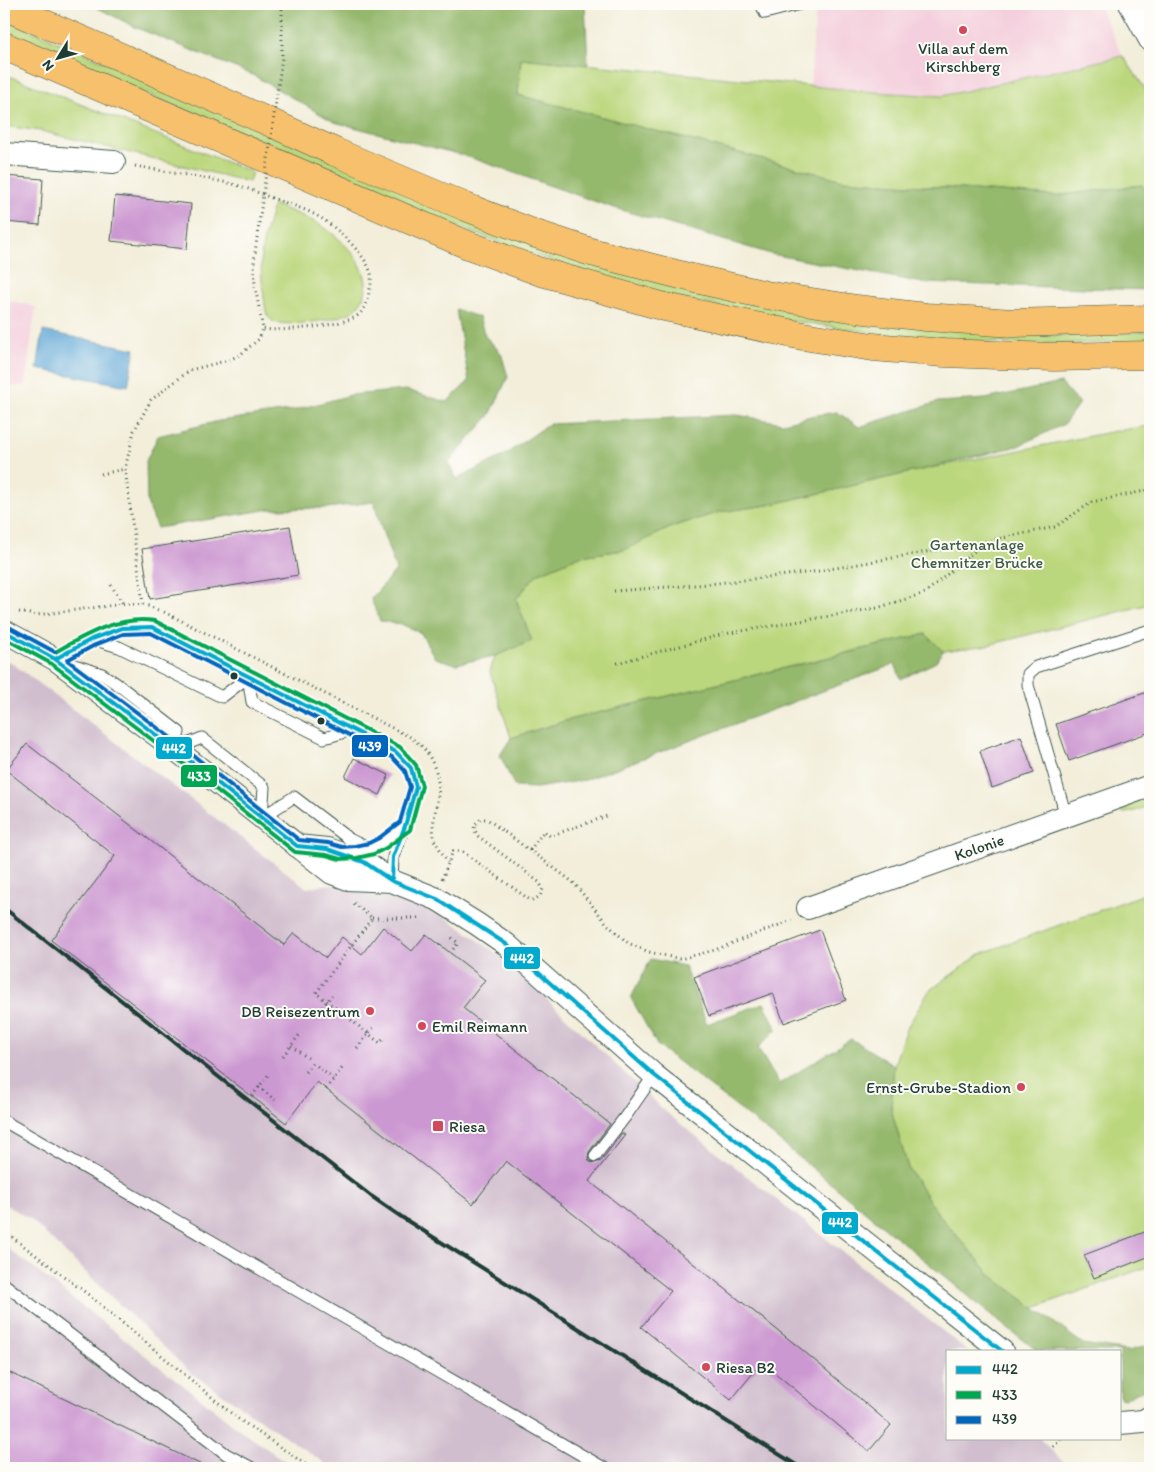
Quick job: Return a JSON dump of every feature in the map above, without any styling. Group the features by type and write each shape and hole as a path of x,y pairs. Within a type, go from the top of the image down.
{"highway":[{"path":"4,6 457,204 533,233 591,252 766,295 856,309 1013,323 1150,318"},
{"path":"4,46 468,245 538,271 664,307 802,336 873,347 1054,357 1150,355"}],"street":[{"path":"1130,4 1150,40"},
{"path":"4,154 114,162"},
{"path":"8,621 175,749 332,874 348,879 392,881"},
{"name":"Kolonie","path":"808,908 1150,786"},
{"path":"297,846 328,849 340,842 364,862 392,881 436,899 506,944 654,1076 1001,1350"},
{"path":"1122,1422 1143,1421 1150,1416"}],"lane":[{"path":"761,4 765,13 800,4"},
{"path":"56,659 92,638 122,628 152,628 396,752 411,768 416,786 405,826 393,857 392,881"},
{"path":"1066,816 1028,686 1028,674 1036,667 1150,630"},
{"path":"92,638 119,647 222,697 248,677"},
{"path":"248,677 252,702 324,738 352,730"},
{"path":"262,817 294,797 340,842 370,848 382,843 405,826"},
{"path":"340,842 370,848"},
{"path":"595,1156 654,1076"},
{"path":"4,1121 604,1468"},
{"path":"4,1284 226,1454 252,1468"}],"path":[{"path":"8,621 36,615 123,604 143,604 124,469 134,431 151,400 190,370 229,360 241,354 258,339 263,329 255,286 254,261 282,58 282,4"},
{"path":"114,162 230,183 305,210 325,221 353,246 365,262 370,274 371,286 364,309 360,313 329,324 273,331 263,329"},
{"path":"102,474 124,469"},
{"path":"614,591 709,584 813,572 982,542 1055,527 1092,502 1150,490"},
{"path":"617,663 724,634 878,608 906,599 924,593 976,550 982,542"},
{"path":"110,584 123,604"},
{"path":"530,850 544,832 550,836 608,816"},
{"path":"350,901 372,918 432,918 442,878 453,851 463,852 530,900 534,900 540,896 542,889 539,882 478,836 474,829 475,824 481,819 487,819 573,882 608,925 628,942 649,952 680,959 715,950 795,919 808,908"},
{"path":"343,1014 316,993 372,918"},
{"path":"445,930 458,943 450,953"},
{"path":"316,1016 332,995"},
{"path":"322,1007 335,1017"},
{"path":"351,1020 380,1043 385,1037"},
{"path":"357,1048 373,1028"},
{"path":"283,1056 300,1034"},
{"path":"292,1046 308,1058"},
{"path":"305,1072 312,1063"},
{"path":"317,1066 333,1079"},
{"path":"326,1089 343,1068"},
{"path":"252,1096 268,1075"},
{"path":"259,1087 275,1100"},
{"path":"4,1231 90,1296 237,1418 311,1468"},
{"path":"1053,1447 1060,1440"}],"shaded area":[{"name":"Villa auf dem Kirschberg","path":"816,4 1098,4 1123,56 942,96 810,87"},
{"path":"4,299 36,307 25,385 4,388"},
{"path":"4,659 12,663 307,888 329,884 434,909 502,957 667,1113 967,1350 946,1350 946,1440 1041,1440 1065,1464 1061,1468 332,1468 191,1373 30,1219 4,1204"},
{"path":"4,1245 243,1432 295,1468 4,1468"}],"green space":[{"path":"93,4 585,4 588,65 521,58 518,95 843,180 1054,196 1142,185 1150,195 1150,290 923,283 771,254 608,206 466,156 334,122 253,75 137,28"},
{"path":"4,19 529,243 1027,335 1091,335 1150,331 1150,342 1021,344 899,336 770,318 651,292 524,252 316,169 4,30"},
{"path":"1123,56 1150,96 1150,195 1142,185 1054,196 843,180 518,95 521,58 873,92 942,96"},
{"path":"4,74 252,172 249,182 41,131 4,126"},
{"path":"273,204 322,226 351,252 359,263 366,286 363,298 355,309 340,316 316,322 281,323 274,322 268,317 261,255"},
{"path":"456,310 479,317 485,336 501,353 508,377 490,415 448,463 457,479 503,456 549,424 737,415 783,423 837,412 859,427 938,402 985,399 1061,383 1079,403 1064,424 1018,446 768,505 720,512 674,526 624,550 580,556 537,574 516,599 532,641 495,656 456,664 435,658 421,633 401,624 380,621 371,599 396,570 374,502 327,508 271,509 157,528 147,502 146,461 158,436 219,421 295,410 351,395 406,390 447,402 469,381"},
{"name":"Gartenanlage Chemnitzer Brücke","path":"1150,426 1150,604 988,645 943,651 925,634 568,720 511,738 490,672 495,656 532,641 516,599 537,574 580,556 624,550 674,526 720,512 768,505 921,470 1115,431"},
{"path":"926,634 943,651 936,662 901,679 895,664 585,780 537,788 515,787 500,755 511,738 568,720"},
{"path":"1150,794 1150,805 1141,809 1126,813 1112,808"},
{"name":"Ernst-Grube-Stadion","path":"1150,892 1150,1266 1034,1308 993,1277 938,1214 908,1168 891,1109 894,1065 905,1031 929,991 980,954"},
{"path":"651,959 684,966 707,1024 764,1003 777,1029 758,1048 779,1084 851,1039 894,1065 891,1109 908,1168 938,1214 993,1277 1083,1344 1122,1350 1037,1350 1013,1333 766,1130 657,1045 631,998"},
{"path":"1150,1345 1150,1387 1122,1398 1122,1350 1128,1351"}],"water":[{"path":"43,331 135,349 128,386 37,369"}],"building":[{"path":"4,176 43,179 40,225 4,222"},
{"path":"115,196 191,204 187,249 111,241"},
{"path":"290,526 298,575 150,599 142,549"},
{"path":"1150,691 1150,732 1069,761 1056,724"},
{"path":"1021,736 1034,773 992,788 980,751"},
{"path":"27,744 284,945 294,933 326,958 342,937 362,954 383,927 412,951 426,934 485,980 463,1008 610,1124 589,1152 588,1158 590,1162 601,1161 622,1133 625,1135 589,1181 800,1348 891,1425 869,1451 762,1362 731,1400 641,1327 671,1291 506,1161 473,1204 317,1082 286,1123 51,940 115,856 6,770"},
{"path":"354,758 389,775 380,795 345,777"},
{"path":"820,930 846,1000 784,1023 773,993 709,1016 694,977"},
{"path":"1150,1230 1150,1256 1094,1278 1084,1255"},
{"path":"4,1370 208,1468 4,1468"}],"railway":[{"path":"4,908 371,1196 406,1220 801,1468"}],"transit line":[{"name":"433","path":"4,638 52,664 171,754 295,852 326,855 340,859 357,858 374,854 386,848 410,830 422,786 416,765 400,747 155,621 129,621 103,628 55,652"},
{"name":"439","path":"7,626 55,652"},
{"name":"442","path":"55,659 92,639 122,628 152,627 396,752 411,768 416,787 405,826 393,857 392,881"},
{"name":"442","path":"4,631 55,659 175,749 297,846 327,849 364,862 392,881 437,899 506,944 654,1075 1001,1350"},
{"name":"439","path":"151,633 392,757 405,771 410,787 400,822 379,838 369,843 355,846 342,847 328,843 299,840 179,744 67,660 95,645 123,634 151,633"}],"place":[{"name":"Villa auf dem Kirschberg","path":"963,30"},
{"name":"DB Reisezentrum","path":"370,1011"},
{"name":"Emil Reimann","path":"422,1026"},
{"name":"Ernst-Grube-Stadion","path":"1021,1087"},
{"name":"Riesa","path":"438,1126"},
{"name":"Riesa B2","path":"706,1367"}]}
